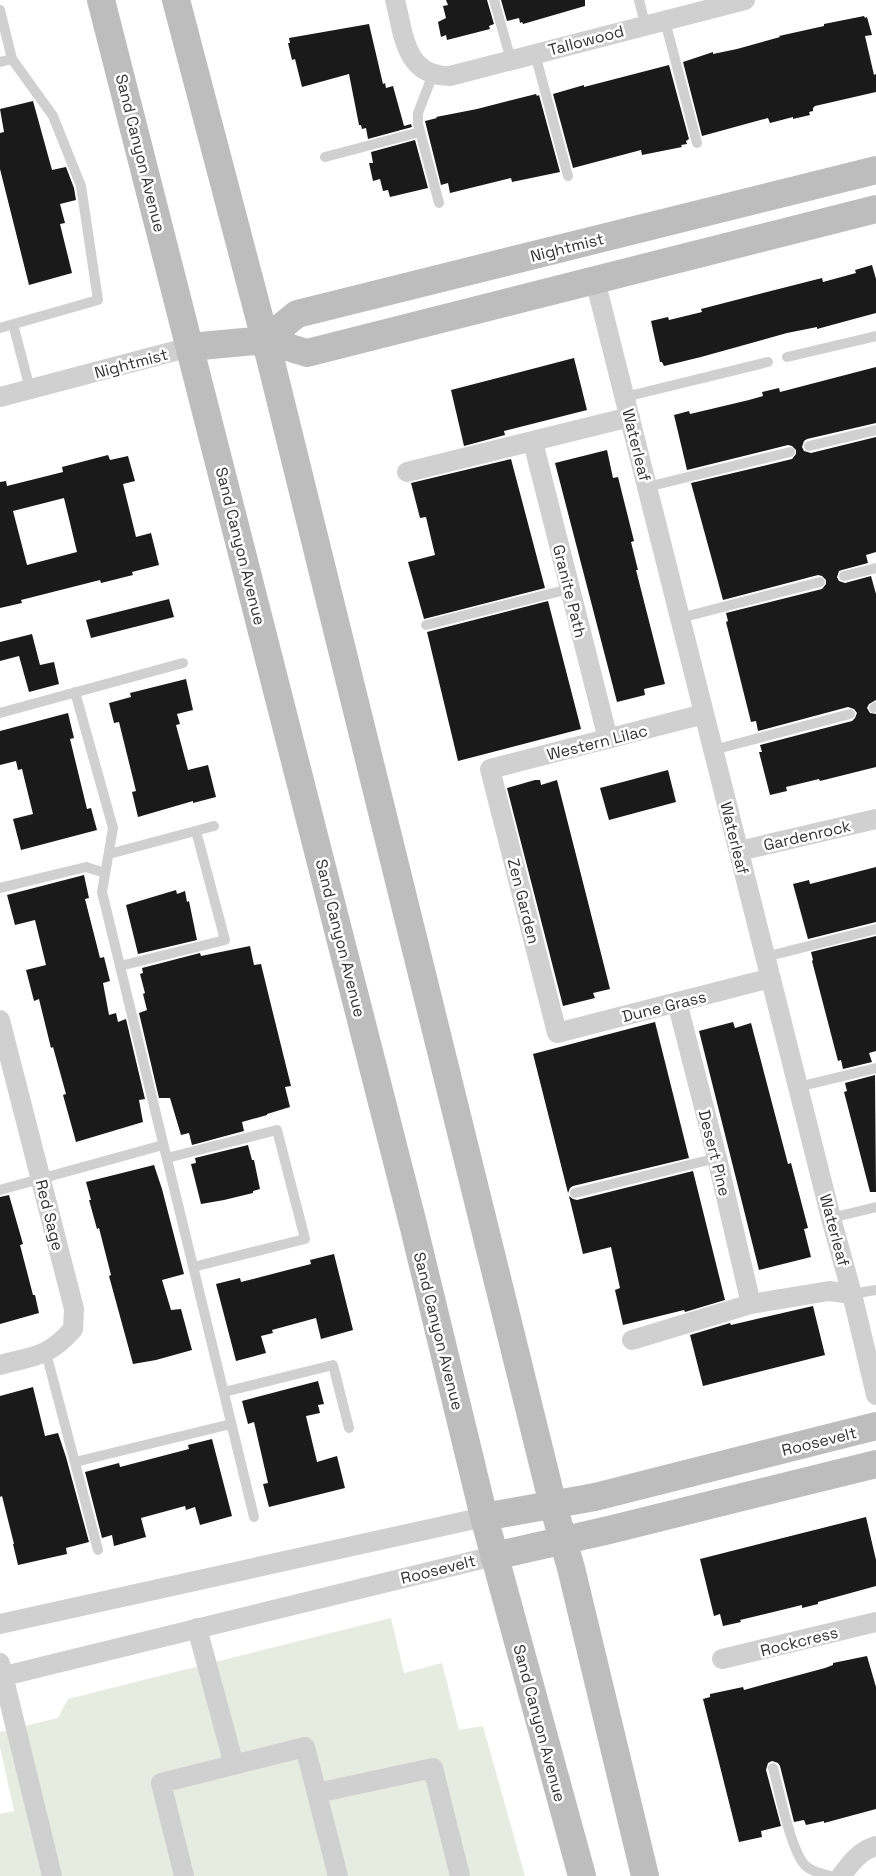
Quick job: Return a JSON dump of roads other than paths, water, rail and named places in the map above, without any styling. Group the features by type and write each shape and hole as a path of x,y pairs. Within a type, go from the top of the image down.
{"main road":[{"name":"Sand Canyon Avenue","path":"101,0 413,1224 484,1517 582,1876"},
{"path":"176,0 265,340 553,1505 564,1541 645,1876"},
{"name":"Nightmist","path":"265,340 296,314 876,170"},
{"name":"Nightmist","path":"190,347 265,340 307,353 876,209"},
{"name":"Roosevelt","path":"484,1517 595,1498 876,1426"},
{"name":"Roosevelt","path":"494,1556 564,1541 876,1464"}],"street":[{"path":"395,0 409,53 417,65 430,73"},
{"name":"Tallowood","path":"430,73 450,76 645,24 745,0"},
{"name":"Waterleaf","path":"595,280 876,1395"},
{"name":"Nightmist","path":"0,397 190,347"},
{"path":"407,472 630,417"},
{"name":"Granite Path","path":"533,442 608,740"},
{"name":"Western Lilac","path":"490,769 704,714"},
{"name":"Zen Garden","path":"490,769 557,1033"},
{"name":"Gardenrock","path":"739,851 876,819"},
{"name":"Dune Grass","path":"557,1033 771,978"},
{"name":"Desert Pine","path":"677,1002 717,1158 751,1304"},
{"name":"Red Sage","path":"0,1022 74,1309 74,1329 62,1342 46,1353 0,1365"},
{"path":"632,1340 751,1304 828,1291 852,1294"},
{"name":"Roosevelt","path":"0,1624 484,1517"},
{"name":"Roosevelt","path":"1,1672 198,1628 494,1556"},
{"name":"Rockcress","path":"722,1660 876,1622"},
{"path":"198,1628 234,1765"},
{"path":"1,1672 52,1876"},
{"path":"184,1876 161,1783 305,1748 336,1876"},
{"path":"317,1793 432,1768 460,1876"},
{"path":"841,1876 854,1859 876,1846"}],"lane":[{"path":"494,0 511,60"},
{"path":"639,0 645,24"},
{"path":"0,10 12,59 52,116 82,186 98,300 0,328"},
{"path":"665,20 697,144"},
{"path":"535,54 568,176"},
{"path":"0,62 12,59"},
{"path":"430,73 418,114 418,124 439,203"},
{"path":"325,157 420,132"},
{"path":"13,324 30,389"},
{"path":"787,357 876,336"},
{"path":"625,397 768,362"},
{"path":"809,446 876,430"},
{"path":"647,487 790,452"},
{"path":"844,576 876,568"},
{"path":"680,618 820,582"},
{"path":"426,626 569,590"},
{"path":"0,713 183,663"},
{"path":"75,692 113,828 102,892 254,1517"},
{"path":"713,750 850,714"},
{"path":"109,854 214,826"},
{"path":"120,966 225,940 196,831"},
{"path":"0,888 86,867 105,874"},
{"path":"765,957 876,929"},
{"path":"798,1087 876,1068"},
{"path":"167,1158 277,1130 305,1239 193,1267"},
{"path":"0,1190 163,1145"},
{"path":"575,1193 717,1158"},
{"path":"831,1218 876,1207"},
{"path":"852,1294 876,1290"},
{"path":"46,1353 98,1550"},
{"path":"224,1392 333,1365 349,1428"},
{"path":"75,1462 231,1424"},
{"path":"773,1768 794,1844 800,1857 806,1866 831,1876"}]}
